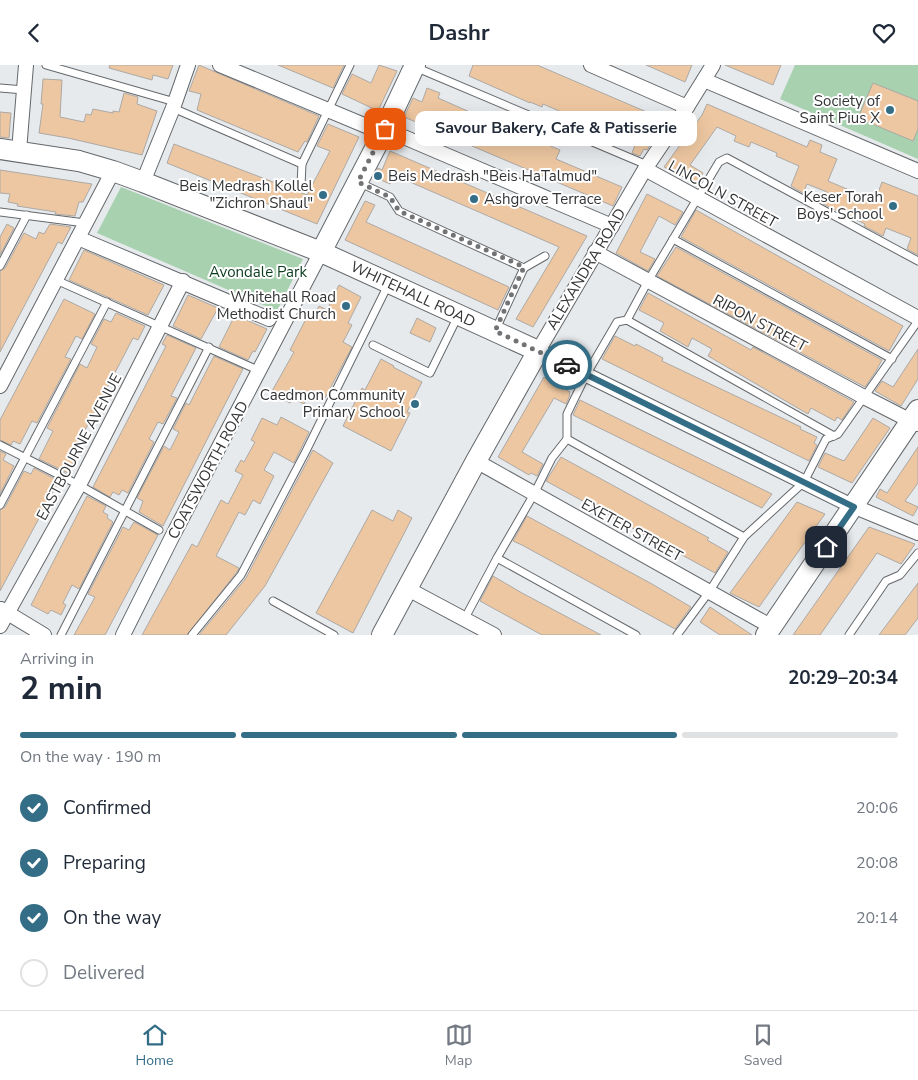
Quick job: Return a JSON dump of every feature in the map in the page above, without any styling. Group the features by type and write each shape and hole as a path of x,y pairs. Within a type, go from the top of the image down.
{"street":[{"path":"10,150 24,90 26,65"},
{"path":"143,182 188,65"},
{"path":"220,65 612,226"},
{"path":"591,65 687,107"},
{"name":"ALEXANDRA ROAD","path":"382,635 476,461 595,252 646,167 713,65"},
{"name":"COATSWORTH ROAD","path":"127,634 172,537 358,182 414,66"},
{"path":"704,80 918,171"},
{"name":"WHITEHALL ROAD","path":"10,150 79,161 113,171 321,252 538,351 854,507 918,533"},
{"name":"LINCOLN STREET","path":"646,167 698,198 918,320"},
{"path":"0,386 113,171"},
{"path":"78,238 269,319"},
{"name":"RIPON STREET","path":"595,252 864,397 915,419"},
{"name":"EASTBOURNE AVENUE","path":"0,626 4,611 79,485 183,281"},
{"path":"769,631 915,419"},
{"name":"EXETER STREET","path":"476,461 709,592 769,631"},
{"path":"406,588 494,635"},
{"path":"4,611 44,635"}],"lane":[{"path":"46,65 174,105 302,164"},
{"path":"301,185 302,164 350,65"},
{"path":"414,66 646,167"},
{"path":"0,89 24,90"},
{"path":"628,320 648,281 719,162 727,157 918,261"},
{"path":"358,182 390,197 399,211 524,267"},
{"path":"0,212 84,223"},
{"path":"0,266 27,215"},
{"path":"673,239 892,359"},
{"path":"495,331 524,267 545,256"},
{"path":"56,280 260,371"},
{"path":"192,635 242,575 389,283"},
{"path":"0,505 107,302"},
{"path":"373,345 430,373 459,315"},
{"path":"465,618 552,458 567,439 567,414 586,375 617,321 628,320 834,436"},
{"path":"677,635 709,592 744,537 804,482 826,439 838,434 918,320"},
{"path":"61,635 126,512 209,347"},
{"path":"567,439 744,537"},
{"path":"0,445 79,485 159,530"},
{"path":"849,635 886,581 900,575 918,553"},
{"path":"497,557 636,635"},
{"path":"273,601 334,635"}],"green space":[{"path":"795,65 918,65 918,159 780,99"},
{"name":"Avondale Park","path":"121,187 303,259 277,311 97,233"}],"building":[{"path":"110,65 173,65 168,79 153,75 152,80 109,68"},
{"path":"199,65 319,116 307,142 305,141 298,152 197,110 201,94 189,91"},
{"path":"278,65 344,65 333,88"},
{"path":"379,65 397,71 378,111 342,94 352,74 371,83"},
{"path":"473,65 537,65 663,119 648,149 644,149 640,156 632,153 635,145 622,139 623,137 604,129 598,133 587,128 589,124 543,104 542,107 530,103 469,76"},
{"path":"646,65 692,65 685,82"},
{"path":"725,65 781,65 773,85"},
{"path":"43,79 62,80 60,117 84,122 86,114 91,115 93,109 113,113 113,111 119,112 124,93 138,97 137,104 157,111 142,155 39,133 43,104 41,104"},
{"name":"Society of Saint Pius X","path":"873,83 918,101 918,129 913,141 858,118"},
{"path":"427,88 440,93 438,98 479,116 480,113 504,124 503,126 560,150 556,159 622,187 613,206 404,117 413,98 422,102"},
{"path":"707,104 807,147 810,140 822,145 820,152 837,159 828,181 875,201 882,182 918,196 918,255 907,249 911,238 886,228 883,236 864,226 865,224 823,204 827,192 807,184 803,193 791,186 799,166 776,156 777,153 751,142 749,147 734,141 736,136 717,127 690,165 703,173 697,184 664,167 702,115"},
{"path":"0,112 11,113 9,138 0,137"},
{"path":"328,124 359,137 317,224 167,163 174,144 307,195 330,151 317,146"},
{"path":"390,151 587,236 533,327 516,319 559,247 394,175 390,184 374,177 378,168 382,170"},
{"path":"0,170 92,184 83,202 79,202 75,216 55,214 56,212 17,206 18,204 8,202 10,194 0,193"},
{"path":"647,194 683,212 675,225 659,216 640,252 655,259 648,271 616,253"},
{"path":"365,201 375,205 366,222 509,287 498,310 345,240"},
{"path":"696,210 903,326 889,351 681,237"},
{"path":"7,224 14,228 0,255 0,237"},
{"path":"50,224 71,227 62,244 58,242 0,352 0,271 5,268 24,233 36,239 39,232 44,234"},
{"path":"676,247 882,360 876,371 865,387 657,276"},
{"path":"84,250 164,285 148,315 69,280"},
{"path":"339,285 361,297 348,323 352,325 343,342 352,347 325,398 311,390 304,404 292,398 290,403 271,393 294,352 290,350 308,315 313,317 319,306 327,310"},
{"path":"648,293 751,350 753,347 854,402 842,420 837,417 835,421 811,408 808,414 708,356 712,349 692,338 688,347 660,331 664,323 639,310"},
{"path":"188,295 218,308 201,339 173,326"},
{"path":"64,299 95,314 82,339 76,336 65,357 71,359 37,423 32,421 20,444 13,441 11,445 0,440 0,420"},
{"path":"116,313 145,326 138,340 133,338 70,459 74,461 68,473 39,459 53,431 47,428 80,364 87,368 97,347 91,344 104,319 111,322"},
{"path":"235,315 267,329 255,352 253,351 248,360 219,347"},
{"path":"417,318 436,328 430,342 410,333"},
{"path":"167,335 196,348 171,396 177,398 163,424 158,422 149,439 154,442 128,493 122,490 119,495 113,492 110,497 93,487 166,346 162,344"},
{"path":"615,336 635,346 636,344 663,358 662,361 801,427 800,429 817,437 814,443 817,445 809,461 602,359"},
{"path":"918,349 918,379 901,406 875,391 882,381 893,387"},
{"path":"214,356 243,369 163,526 139,512 143,501 137,498 164,446 170,450 179,432 173,429 186,403 189,405"},
{"path":"381,359 422,382 407,412 410,413 391,451 343,426 362,388 365,390"},
{"path":"544,377 570,392 570,395 566,404 554,398 522,452 543,464 537,476 531,473 529,475 498,457"},
{"path":"580,400 772,494 762,508 573,415"},
{"path":"281,417 309,432 294,463 274,452 264,470 274,476 260,504 253,500 245,515 239,512 216,556 239,568 237,572 187,635 142,635 192,544 197,547 221,500 228,504 243,475 235,471 241,460 244,462 255,442 251,440 262,418 277,425"},
{"path":"873,418 890,428 852,483 818,467 825,453 844,461"},
{"path":"918,447 918,483 905,501 918,507 913,516 876,497 880,489 887,493"},
{"path":"313,450 333,463 265,586 226,635 199,635 246,578"},
{"path":"0,451 6,454 3,460 14,466 0,494"},
{"path":"561,457 709,538 707,540 728,552 715,573 546,481"},
{"path":"34,468 59,481 0,591 0,510 5,507 24,471 31,474"},
{"path":"87,496 106,506 103,512 113,522 79,589 72,585 63,603 66,605 61,615 51,610 48,614 31,605"},
{"path":"797,502 825,514 759,607 730,593"},
{"path":"372,510 393,521 398,510 412,518 353,633 316,613"},
{"path":"527,516 691,607 675,629 513,541"},
{"path":"134,522 158,535 105,635 74,635 95,597 88,594 123,527 129,530"},
{"path":"869,527 915,544 901,564 877,553 820,635 793,635"},
{"path":"493,576 601,635 542,635 480,601"},
{"path":"918,583 918,618 905,635 879,635"},
{"path":"710,607 752,635 720,635 700,622"}],"way so far":[{"path":"385,129 358,182 390,197 399,211 524,267 495,331 567,365"}],"place":[{"name":"Society of Saint Pius X","path":"890,110"},
{"name":"Savour Bakery, Cafe & Patisserie","path":"385,129"},
{"name":"Beis Medrash \"Beis HaTalmud\"","path":"378,176"},
{"name":"Beis Medrash Kollel \"Zichron Shaul\"","path":"323,195"},
{"name":"Ashgrove Terrace","path":"474,199"},
{"name":"Keser Torah Boys' School","path":"893,206"},
{"name":"Whitehall Road Methodist Church","path":"346,306"},
{"name":"Caedmon Community Primary School","path":"415,404"}],"route":[{"path":"567,365 854,507 826,547"}]}
